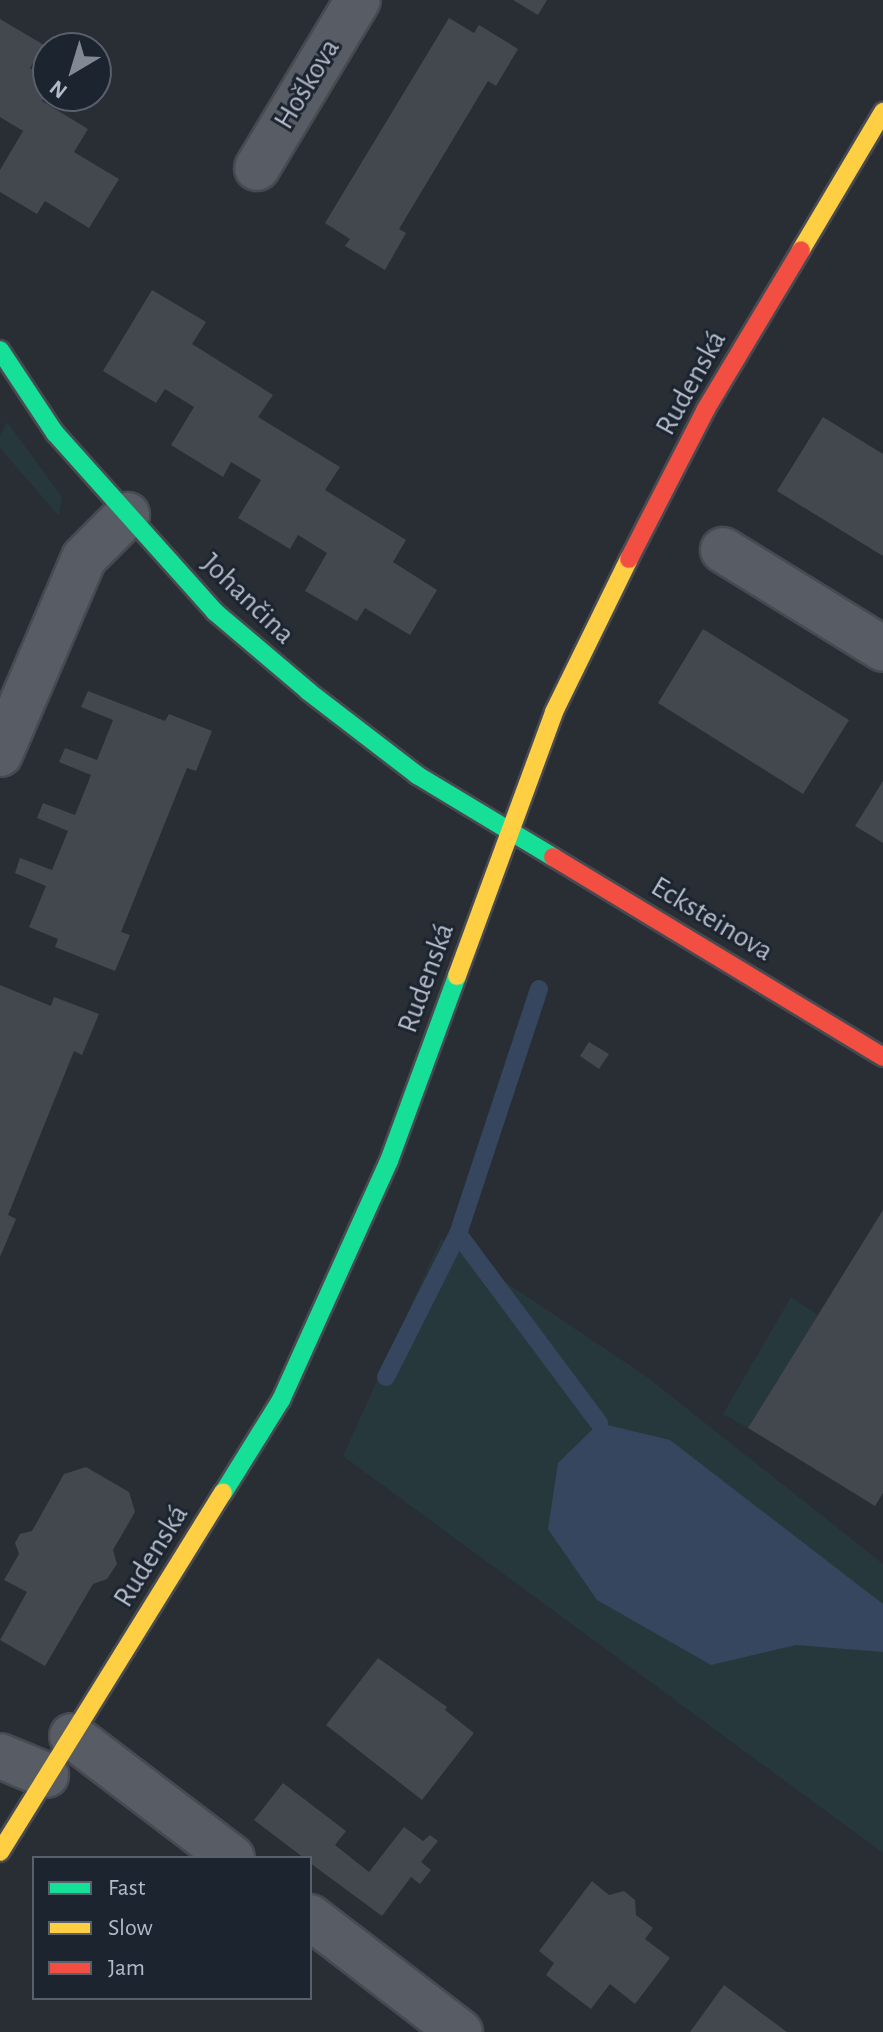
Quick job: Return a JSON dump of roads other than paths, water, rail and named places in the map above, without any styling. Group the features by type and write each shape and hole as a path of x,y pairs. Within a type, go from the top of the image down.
{"street":[{"name":"Hoškova","path":"257,168 358,0"},
{"name":"Rudenská","path":"0,1852 281,1400 389,1161 554,712 592,629 706,409 883,112"},
{"name":"Johančina","path":"0,350 55,433 215,612 308,691 417,775 512,830"},
{"path":"0,754 84,558 127,515"},
{"path":"723,550 883,649"},
{"name":"Ecksteinova","path":"512,830 883,1057"},
{"path":"72,1736 229,1856"},
{"path":"0,1756 46,1775"},
{"path":"312,1919 460,2032"}],"water":[{"path":"599,1423 670,1440 883,1604 883,1652 796,1645 711,1665 597,1600 548,1529 558,1463"}],"waterway":[{"path":"386,1377 458,1234 539,989"},
{"path":"458,1234 599,1423"}]}
